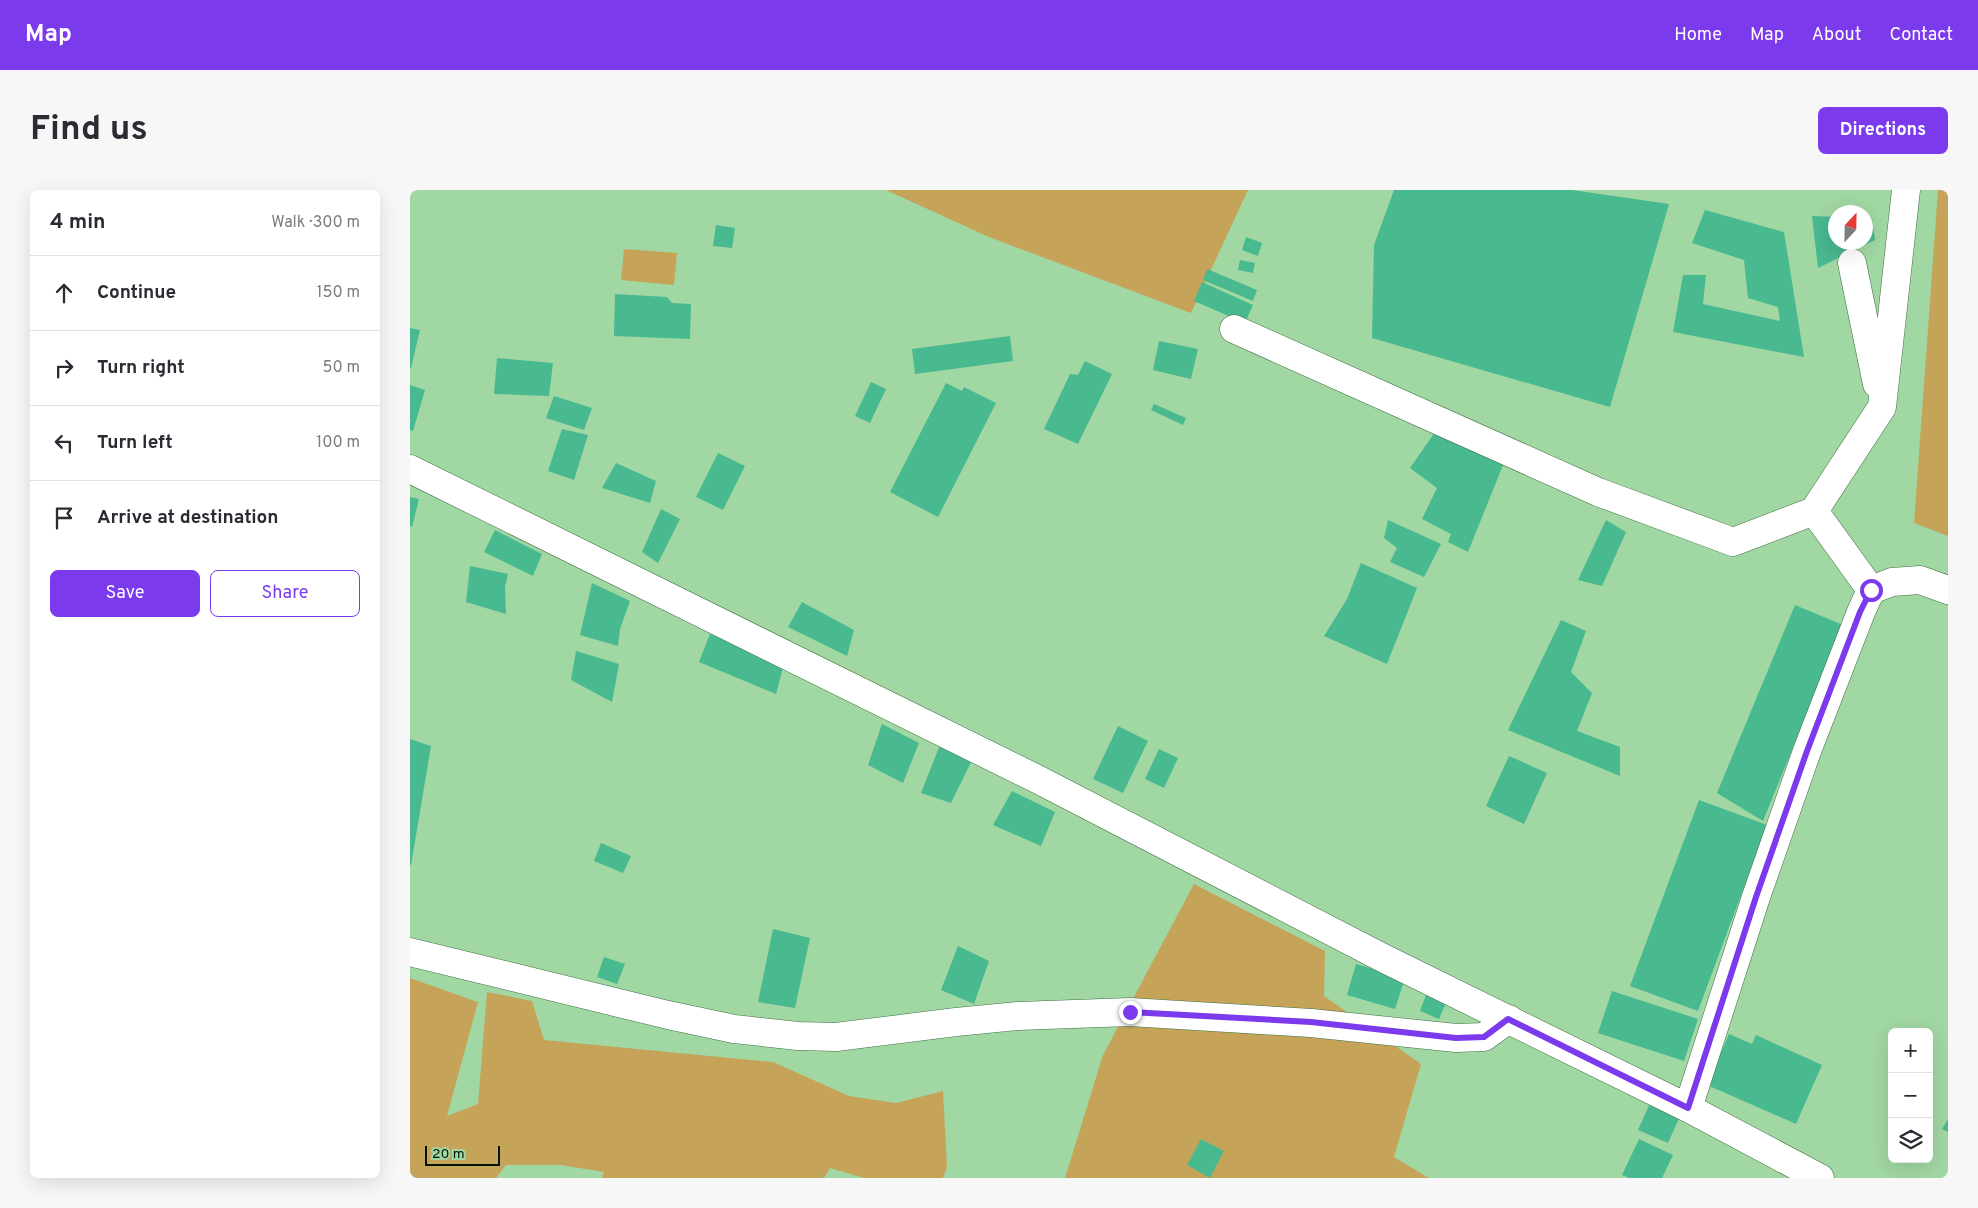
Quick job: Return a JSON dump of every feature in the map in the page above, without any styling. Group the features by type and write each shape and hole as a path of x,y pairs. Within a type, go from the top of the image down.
{"street":[{"path":"1234,329 1598,492 1733,542 1814,511 1882,407 1906,190"},
{"path":"1852,263 1882,407"},
{"path":"410,469 1039,780 1383,958 1688,1108 1820,1178"},
{"path":"1814,511 1871,590"},
{"path":"1688,1108 1756,897 1807,751 1860,612 1871,590 1892,582 1920,580 1948,590"},
{"path":"410,952 668,1015 734,1029 798,1036 836,1038 1018,1016 1130,1012 1311,1022 1456,1038 1484,1037 1508,1019"}],"shaded area":[{"path":"886,190 1248,190 1191,313 989,237"},
{"path":"1938,190 1948,190 1948,536 1914,523"},
{"path":"624,249 677,253 674,285 621,280"},
{"path":"1194,884 1325,951 1324,996 1421,1064 1394,1157 1429,1178 1065,1178 1103,1055"},
{"path":"410,978 478,1002 447,1116 478,1104 487,992 532,1001 544,1040 773,1062 849,1096 896,1103 943,1091 947,1167 943,1178 864,1178 830,1168 824,1178 602,1178 604,1172 561,1165 506,1165 496,1178 410,1178"}],"building":[{"path":"1394,190 1572,190 1669,204 1610,407 1372,338 1374,245"},
{"path":"1705,210 1784,232 1804,357 1673,332 1683,275 1706,275 1703,304 1780,321 1778,307 1748,298 1744,260 1692,243"},
{"path":"1812,216 1828,217 1828,250 1855,250 1818,268"},
{"path":"716,225 735,228 732,248 713,246"},
{"path":"1246,237 1262,243 1258,256 1242,250"},
{"path":"1240,260 1255,263 1253,273 1238,270"},
{"path":"1207,269 1257,290 1253,301 1203,280"},
{"path":"1202,282 1253,305 1245,323 1194,301"},
{"path":"615,294 667,297 672,303 691,304 690,339 614,336"},
{"path":"410,328 420,330 411,368 410,368"},
{"path":"1010,336 1013,361 915,374 912,349"},
{"path":"1159,341 1198,349 1191,379 1153,370"},
{"path":"497,358 553,363 549,396 494,394"},
{"path":"1085,361 1112,374 1078,444 1044,429 1070,374 1078,375"},
{"path":"871,382 886,389 870,423 855,416"},
{"path":"946,383 962,391 964,387 996,403 938,517 890,492"},
{"path":"410,385 425,390 413,431 410,430"},
{"path":"554,396 592,408 584,430 546,418"},
{"path":"1154,404 1186,418 1183,425 1151,410"},
{"path":"562,429 588,435 574,480 548,471"},
{"path":"1435,432 1503,465 1468,552 1448,542 1451,534 1422,519 1437,488 1410,468"},
{"path":"718,453 745,466 723,510 696,497"},
{"path":"616,463 656,481 650,503 602,488"},
{"path":"410,497 419,499 412,527 410,526"},
{"path":"661,509 680,519 658,563 642,552"},
{"path":"1388,520 1441,544 1424,577 1390,562 1397,548 1384,538"},
{"path":"1606,520 1626,532 1602,586 1578,580"},
{"path":"495,530 542,554 533,576 484,552"},
{"path":"1361,563 1417,588 1387,664 1324,636 1347,599"},
{"path":"470,566 508,574 505,587 506,614 466,602"},
{"path":"592,583 630,601 620,629 618,646 580,635"},
{"path":"802,602 854,630 847,656 788,627"},
{"path":"1795,605 1843,625 1763,821 1717,793"},
{"path":"1561,620 1586,631 1571,672 1592,693 1577,731 1620,747 1620,776 1508,730"},
{"path":"710,634 784,664 776,694 699,662"},
{"path":"576,651 619,664 612,702 571,680"},
{"path":"882,724 919,743 903,783 868,765"},
{"path":"1118,726 1148,741 1123,793 1093,779"},
{"path":"410,739 431,746 411,865 410,865"},
{"path":"940,745 973,758 951,803 921,793"},
{"path":"1159,749 1178,758 1164,788 1145,779"},
{"path":"1509,756 1547,773 1524,824 1486,806"},
{"path":"1012,791 1055,812 1041,846 993,825"},
{"path":"1699,800 1767,825 1698,1011 1630,986"},
{"path":"601,843 631,856 623,873 594,861"},
{"path":"773,929 810,938 795,1008 758,1002"},
{"path":"958,946 989,961 974,1004 941,990"},
{"path":"604,957 625,964 617,984 597,977"},
{"path":"1356,964 1405,978 1395,1009 1347,995"},
{"path":"1612,991 1698,1019 1684,1061 1598,1033"},
{"path":"1426,995 1446,1003 1439,1019 1420,1011"},
{"path":"1729,1034 1752,1044 1756,1035 1822,1065 1796,1124 1707,1085"},
{"path":"1651,1101 1681,1114 1668,1143 1638,1130"},
{"path":"1948,1119 1948,1132 1942,1129"},
{"path":"1201,1139 1224,1151 1210,1178 1187,1165"},
{"path":"1639,1139 1673,1155 1662,1178 1629,1178 1622,1175"}],"route":[{"path":"1130,1012 1311,1022 1456,1038 1484,1037 1508,1019 1688,1108 1756,897 1807,751 1860,612 1871,590"}]}
